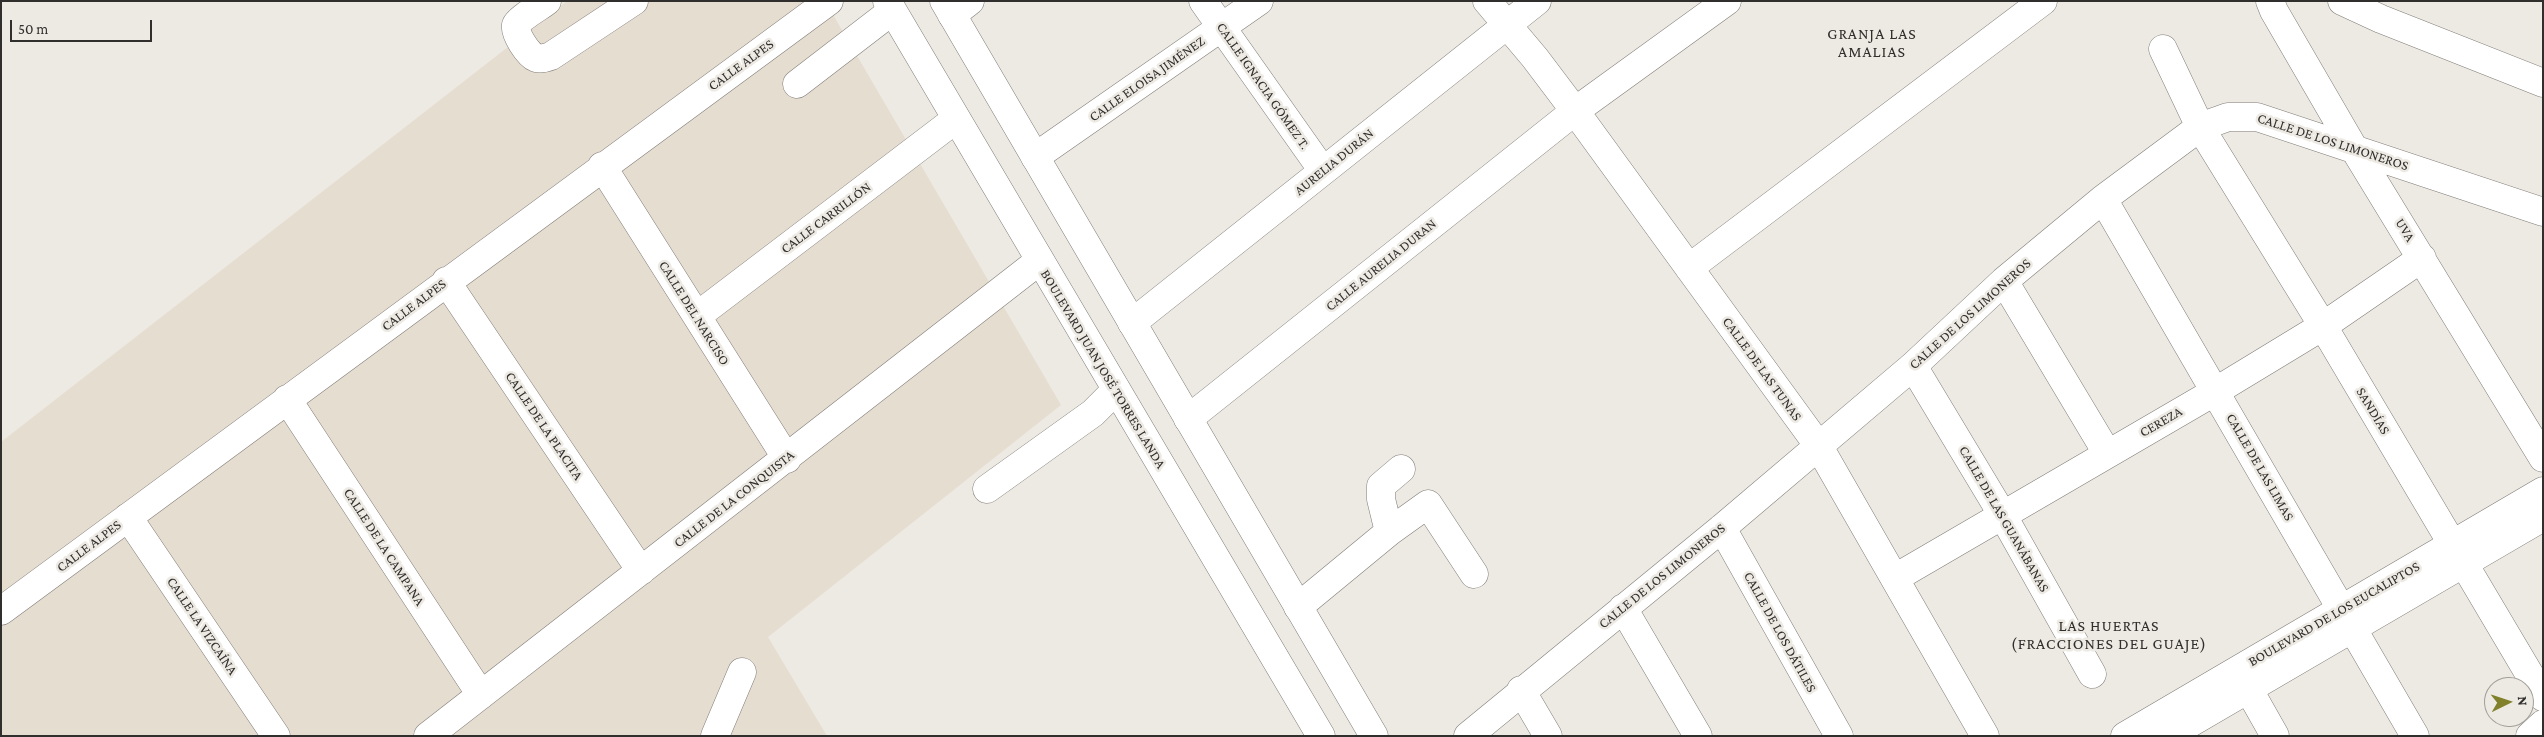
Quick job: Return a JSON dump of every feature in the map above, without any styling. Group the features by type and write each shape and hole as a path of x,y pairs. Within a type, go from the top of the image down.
{"street":[{"path":"547,1 519,21 516,26 517,32 530,54 539,58 551,56 634,1"},
{"name":"CALLE ALPES","path":"1,611 602,166 829,1"},
{"name":"CALLE IGNACIA GÓMEZ T.","path":"1203,1 1323,171"},
{"name":"CALLE ELOISA JIMÉNEZ","path":"1035,157 1259,1"},
{"name":"CALLE DE LAS TUNAS","path":"1487,1 1536,58 1818,446 1985,736"},
{"name":"AURELIA DURÁN","path":"1132,323 1537,1"},
{"name":"CALLE AURELIA DURAN","path":"1188,419 1575,111 1727,1"},
{"path":"1689,268 2043,1"},
{"name":"UVA","path":"2270,1 2353,147 2543,458"},
{"path":"2342,1 2390,23 2543,83"},
{"path":"796,84 889,6"},
{"name":"BOULEVARD JUAN JOSÉ TORRES LANDA","path":"889,6 1321,736"},
{"path":"955,6 1035,157 1374,736"},
{"name":"SANDÍAS","path":"2163,50 2200,127 2323,326 2543,697"},
{"name":"CALLE DE LOS LIMONEROS","path":"1468,736 1521,690 1722,528 1913,366 2004,281 2103,199 2200,127 2228,117 2257,117 2353,147 2541,214"},
{"name":"CALLE CARRILLÓN","path":"697,316 956,118"},
{"name":"CALLE DEL NARCISO","path":"602,166 787,459"},
{"name":"CALLE DE LAS LIMAS","path":"2103,199 2415,736"},
{"name":"CEREZA","path":"1895,578 2216,391 2323,326 2422,258"},
{"name":"CALLE DE LA CONQUISTA","path":"428,736 787,459 1039,261"},
{"name":"CALLE DE LA PLACITA","path":"446,281 642,571"},
{"path":"2004,281 2107,453"},
{"name":"CALLE DE LAS GUANÁBANAS","path":"1913,366 2002,514 2092,674"},
{"path":"987,488 1093,413 1116,390"},
{"name":"CALLE DE LA CAMPANA","path":"287,399 481,695"},
{"path":"1389,532 1381,499 1381,486 1401,469"},
{"name":"BOULEVARD DE LOS EUCALIPTOS","path":"2127,735 2243,679 2458,554 2543,491"},
{"path":"1298,607 1389,532 1428,504 1474,574"},
{"name":"CALLE LA VIZCAÍNA","path":"128,517 276,736"},
{"name":"BOULEVARD DE LOS EUCALIPTOS","path":"2458,554 2543,517"},
{"name":"CALLE DE LOS DÁTILES","path":"1722,528 1839,736"},
{"path":"1624,608 1698,736"},
{"path":"715,736 742,672"},
{"path":"2243,679 2275,736"},
{"name":"BOULEVARD DE LOS EUCALIPTOS","path":"2168,736 2243,679"},
{"path":"1521,690 1548,736"},
{"path":"2530,736 2543,724"}],"shaded area":[{"path":"567,1 825,1 1061,405 768,637 827,736 1,736 1,442"}],"district":[{"name":"GRANJA LAS AMALIAS","path":"1872,43"},
{"name":"LAS HUERTAS (FRACCIONES DEL GUAJE)","path":"2109,635"}]}
